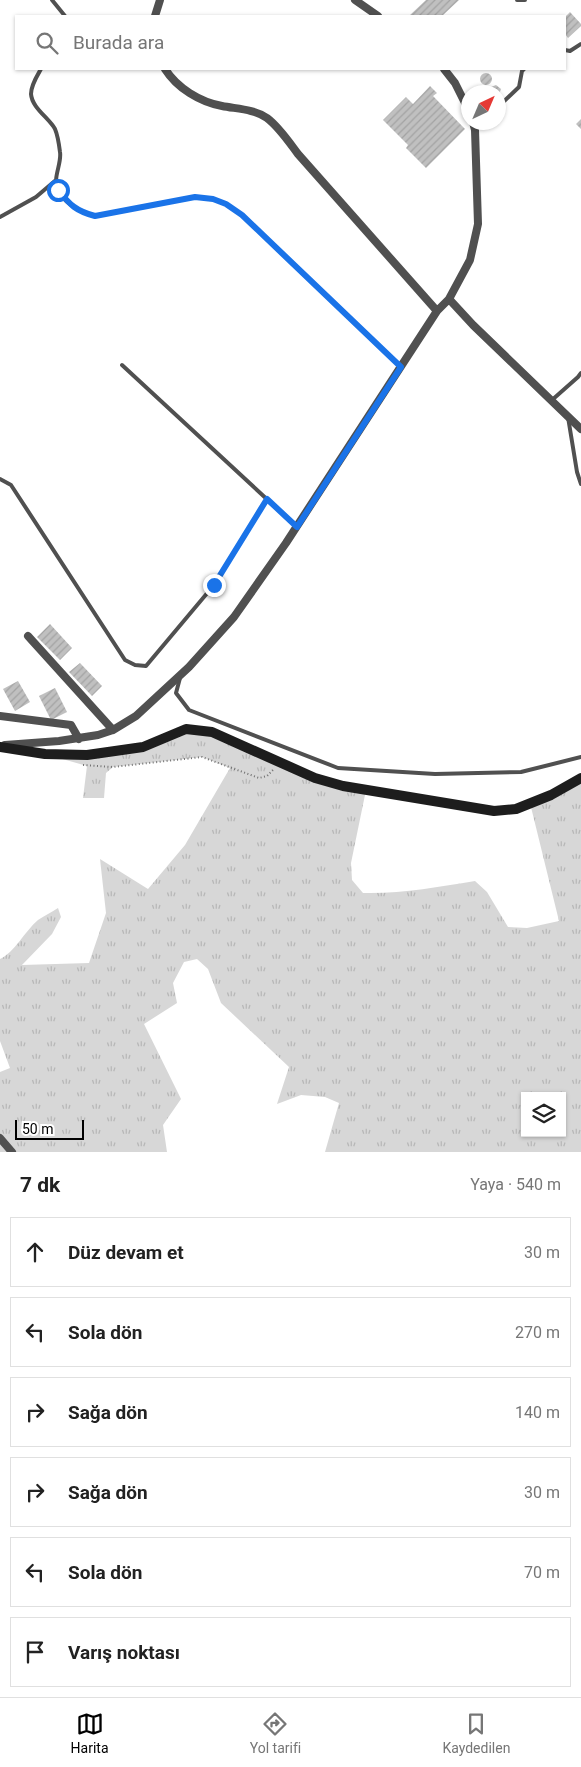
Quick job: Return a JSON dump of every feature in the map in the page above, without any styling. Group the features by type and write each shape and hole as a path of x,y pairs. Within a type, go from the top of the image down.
{"street":[{"path":"156,15 160,0"},
{"path":"355,0 377,15"},
{"path":"166,70 170,77 192,95 220,106 248,110 266,118 281,132 298,154 437,311"},
{"path":"445,70 461,95"},
{"path":"0,746 79,738 113,730 136,716 182,673 234,617 297,527 437,311 449,299 470,260 478,224 474,130"},
{"path":"449,299 473,325 581,428"},
{"path":"28,636 113,730"},
{"path":"0,716 71,725 79,738"},
{"path":"0,746 45,754 87,755 143,746 186,730 212,732 315,778 343,786 494,811 516,809 551,794 581,778"},
{"path":"0,1138 12,1152"}],"lane":[{"path":"52,0 64,15"},
{"path":"516,0 525,0"},
{"path":"566,51 570,51 581,44"},
{"path":"40,70 33,83 31,96 54,128 58,138 61,155 56,180 58,190 69,204 81,212 95,216 195,197 213,199 226,204 242,215 401,367"},
{"path":"506,100 519,88 523,70"},
{"path":"0,217 36,197 56,180"},
{"path":"122,365 297,527"},
{"path":"552,400 581,373"},
{"path":"567,415 577,472 581,484"},
{"path":"0,479 11,485 124,660 134,665 146,666 214,585 267,499"},
{"path":"182,673 176,693 189,710 338,768 435,774 521,772 581,757"}],"path":[{"path":"78,763 87,766 113,767 202,758 259,778 267,776 281,762"}],"green space":[{"path":"212,732 315,778 366,790 351,863 352,880 363,893 433,888 475,881 487,892 508,927 527,928 559,921 530,803 581,778 581,1152 325,1152 339,1103 325,1097 301,1095 277,1104 289,1067 221,1003 208,969 197,959 184,962 173,983 177,1003 144,1024 181,1099 163,1125 167,1152 0,1152 0,1072 10,1068 0,1041 0,959 15,947 38,920 58,908 61,917 52,934 22,965 89,963 106,913 100,859 148,889 185,845 230,768 202,757 113,767 106,773 104,798 83,798 87,766 45,754 143,747 174,734"}],"building":[{"path":"426,0 459,0 443,15 410,15"},
{"path":"570,12 581,24 568,38 566,35 566,16"},
{"path":"484,73 488,73 492,77 492,81 488,85 484,85 480,81 480,77"},
{"path":"430,86 437,93 433,96 461,125 461,130 464,130 426,168 406,148 408,145 383,120 406,97 413,104"},
{"path":"581,119 581,129 576,124"},
{"path":"50,624 72,648 60,660 37,637"},
{"path":"80,663 102,686 92,696 69,672"},
{"path":"18,681 30,702 15,711 3,689"},
{"path":"55,688 67,712 51,720 39,696"}],"route":[{"path":"58,190 69,204 81,212 95,216 195,197 213,199 226,204 242,215 401,367 297,527 267,499 214,585"}]}
